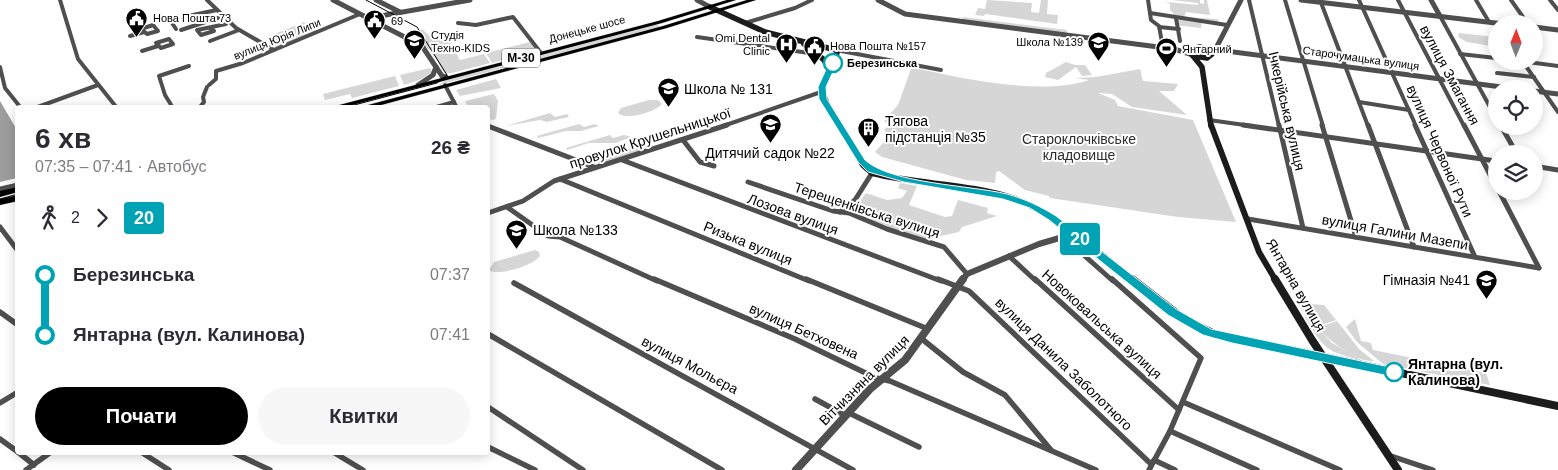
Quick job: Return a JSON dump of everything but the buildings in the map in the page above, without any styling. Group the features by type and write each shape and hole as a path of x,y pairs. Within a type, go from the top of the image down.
{"highway":[{"name":"Донецьке шосе","path":"369,105 445,81 663,24 733,0"},
{"name":"Донецьке шосе","path":"494,69 542,53 720,10 753,0"},
{"name":"Донецьке шосе","path":"342,105 418,85 445,81"},
{"path":"0,194 15,190"},
{"path":"0,202 15,199"}],"main road":[{"path":"710,7 765,32 799,41 815,49 836,50 835,58 821,92 825,104 870,175 902,178"},
{"path":"1202,67 1210,56 1210,52 1203,48"},
{"name":"Старочумацька вулиця","path":"1191,53 1203,48"},
{"path":"815,49 830,69"},
{"name":"Старочумацька вулиця","path":"1191,53 1210,56"},
{"name":"Янтарна вулиця","path":"1191,53 1202,67 1209,120 1262,258 1324,358 1398,470"},
{"path":"823,59 835,58"},
{"path":"862,162 873,171 1024,202 1047,214 1070,236 1172,312 1199,328 1232,339 1558,406"}],"street":[{"path":"60,0 66,10 75,52 115,105"},
{"path":"207,0 239,30 274,50"},
{"path":"333,0 422,46 445,81 456,105"},
{"path":"376,0 400,12"},
{"path":"369,18 470,0"},
{"path":"698,0 710,7"},
{"path":"745,23 795,8 812,0"},
{"name":"Старочумацька вулиця","path":"878,0 906,14 1174,49 1191,53"},
{"path":"1148,0 1151,20 1159,27 1179,29"},
{"path":"1210,56 1217,49 1227,25 1241,0"},
{"name":"Ічкерійська вулиця","path":"1249,0 1303,228"},
{"path":"1285,0 1356,237"},
{"path":"1301,0 1488,22"},
{"name":"вулиця Червоної Рути","path":"1359,0 1475,257"},
{"name":"вулиця Змагання","path":"1398,0 1488,171"},
{"path":"1431,0 1488,104"},
{"path":"1476,0 1488,20"},
{"path":"1511,0 1522,15"},
{"path":"1550,0 1558,10"},
{"path":"1320,1 1414,247"},
{"path":"202,14 217,10"},
{"path":"1150,13 1227,25"},
{"name":"вулиця Юрія Липи","path":"202,105 208,86 216,79 216,71 274,50 360,14"},
{"path":"168,17 178,30 224,16"},
{"path":"458,23 476,26 513,17 542,53"},
{"path":"1176,18 1180,41"},
{"path":"211,29 226,24"},
{"path":"1159,27 1162,48"},
{"path":"1543,28 1558,30"},
{"path":"210,41 239,30"},
{"path":"130,36 144,32"},
{"path":"697,37 815,49"},
{"path":"142,51 158,46"},
{"name":"Старочумацька вулиця","path":"1203,48 1262,54 1488,85"},
{"path":"836,50 941,70"},
{"path":"1460,54 1488,57"},
{"path":"1543,64 1558,66"},
{"path":"171,105 164,95 159,76 189,66"},
{"path":"418,85 434,75 436,67"},
{"path":"0,68 5,88 19,105"},
{"path":"1528,70 1558,112"},
{"path":"1497,73 1534,78"},
{"path":"43,105 98,85"},
{"name":"провулок Крушельницької","path":"490,212 523,201 560,179 788,105 790,101 821,92"},
{"path":"1545,92 1558,94"},
{"path":"444,105 454,102"},
{"path":"1359,102 1409,110"},
{"path":"1209,120 1488,160"},
{"path":"490,127 595,168"},
{"path":"682,140 700,162 714,166"},
{"name":"Лозова вулиця","path":"622,160 957,288"},
{"path":"1543,168 1558,170"},
{"path":"841,211 855,200 870,175"},
{"name":"Ризька вулиця","path":"560,179 928,328"},
{"name":"Терещенківська вулиця","path":"748,182 791,198 849,213 887,229 944,247 967,274"},
{"path":"0,189 15,186"},
{"name":"вулиця Галини Мазепи","path":"1248,219 1539,268 1504,200"},
{"name":"вулиця Бетховена","path":"507,207 548,236 560,237 585,250 794,339 882,380 1096,470"},
{"path":"0,227 15,247"},
{"path":"967,274 1039,244 1070,236 1069,242 1201,358 1170,431 1151,465"},
{"name":"Новоковальська вулиця","path":"1010,256 1179,410"},
{"name":"Вітчизняна вулиця","path":"796,470 847,414 905,360 922,339 967,274"},
{"name":"вулиця Мольєра","path":"514,282 853,470"},
{"name":"вулиця Данила Заболотного","path":"957,288 969,291 1151,465 1174,470"},
{"path":"0,312 15,324"},
{"path":"490,335 722,470"},
{"path":"922,339 963,372 1005,395 1053,452"},
{"path":"0,403 15,394"},
{"path":"815,399 919,447"},
{"path":"1183,402 1340,470"},
{"path":"490,408 583,470"},
{"path":"1170,431 1257,470"},
{"path":"0,439 15,450"},
{"path":"490,448 535,470"},
{"path":"22,455 34,465"},
{"path":"26,470 47,455"},
{"path":"146,455 169,470"},
{"path":"238,455 270,470"},
{"path":"338,455 364,470"},
{"path":"1388,455 1433,470"}],"green space":[{"path":"987,0 1032,3 1031,12 1039,13 1041,0 1048,0 1047,14 1058,15 1057,24 985,14 984,16 975,15 978,8 985,9"},
{"path":"1172,0 1200,0 1200,3 1204,4 1204,0 1207,0 1210,15 1186,12 1184,17 1218,19 1218,23 1202,21 1201,28 1175,25 1170,4 1166,2 1198,5 1198,3"},
{"path":"963,17 1067,30 1067,34 962,20"},
{"path":"304,22 318,32 278,48 274,47 279,44 268,37"},
{"path":"656,24 660,27 438,85 448,79"},
{"path":"422,29 433,39 447,36 460,60 484,54 490,63 452,73 444,73 431,51 412,37"},
{"path":"1459,33 1488,36 1488,46 1467,42 1458,37"},
{"path":"530,42 538,51 492,63 486,53"},
{"path":"1066,62 1075,65 1085,65 1092,75 1082,76 1076,67 1058,80 1045,77 1046,73"},
{"path":"430,68 432,72 429,74 404,85 400,75"},
{"name":"Староклочківське кладовище","path":"915,68 979,81 1026,86 1070,85 1089,80 1075,78 1096,77 1140,69 1143,81 1178,84 1174,91 1159,91 1187,115 1132,107 1112,94 1098,93 1115,100 1118,106 1193,120 1236,222 1178,217 1050,198 1049,196 1025,190 999,171 996,172 995,183 966,180 882,157 875,152 890,135 884,130 889,125 884,121 898,105 911,69"},
{"path":"395,76 399,86 352,98 350,94 325,100 323,94"},
{"path":"496,79 501,88 460,96 456,90"},
{"path":"494,94 498,101 496,118 494,120 490,119 490,105 467,105 465,101"},
{"path":"649,100 658,100 662,104 653,110 634,116 618,113 621,108"},
{"path":"550,113 555,117 567,114 569,117 547,122 540,120 505,126"},
{"path":"579,124 584,127 595,124 599,126 538,138 537,136"},
{"path":"610,135 613,138 624,135 631,137 616,143 589,143 567,150 566,148"},
{"path":"640,145 645,149 658,146 600,163 592,162 596,159"},
{"path":"900,183 917,186 909,205 945,217 952,216 958,200 988,208 987,213 997,216 962,227 959,232 927,239 872,221 866,214 853,211 866,193 887,200 902,198 907,191 898,188"},
{"path":"535,250 539,252 540,256 531,263 500,272 490,270 494,262"},
{"path":"1297,303 1324,305 1336,320 1316,327"},
{"path":"1305,317 1332,343 1363,361 1341,355 1327,348"},
{"path":"1355,319 1361,341 1371,343 1373,350 1486,373 1490,385 1383,364 1357,342 1346,327"},
{"path":"1337,321 1359,349 1374,361 1367,361 1351,355 1317,328"}],"shaded area":[{"path":"0,101 15,127 15,178 0,182"}],"tram line":[{"path":"354,105 437,83 447,75 417,27 366,0"},
{"path":"0,199 15,195"}],"bus line":[{"name":"20","path":"833,63 822,87 823,99 862,162 871,170 904,179 1005,196 1033,206 1052,218 1172,312 1207,332 1232,339 1394,372"}],"place":[{"name":"Нова Пошта 73","path":"137,37"},
{"name":"69","path":"375,40"},
{"name":"Студія Техно-KIDS","path":"415,60"},
{"name":"Школа №139","path":"1099,61"},
{"name":"Omi Dental Clinic","path":"786,63"},
{"name":"Березинська","path":"833,63"},
{"name":"Нова Пошта №157","path":"814,65"},
{"name":"Янтарний","path":"1166,68"},
{"name":"Школа № 131","path":"668,108"},
{"name":"Дитячий садок №22","path":"770,144"},
{"name":"Тягова пiдстанцiя №35","path":"869,148"},
{"name":"Школа №133","path":"517,249"},
{"name":"Гімназія №41","path":"1486,299"},
{"name":"Янтарна (вул. Калинова)","path":"1394,372"}]}
